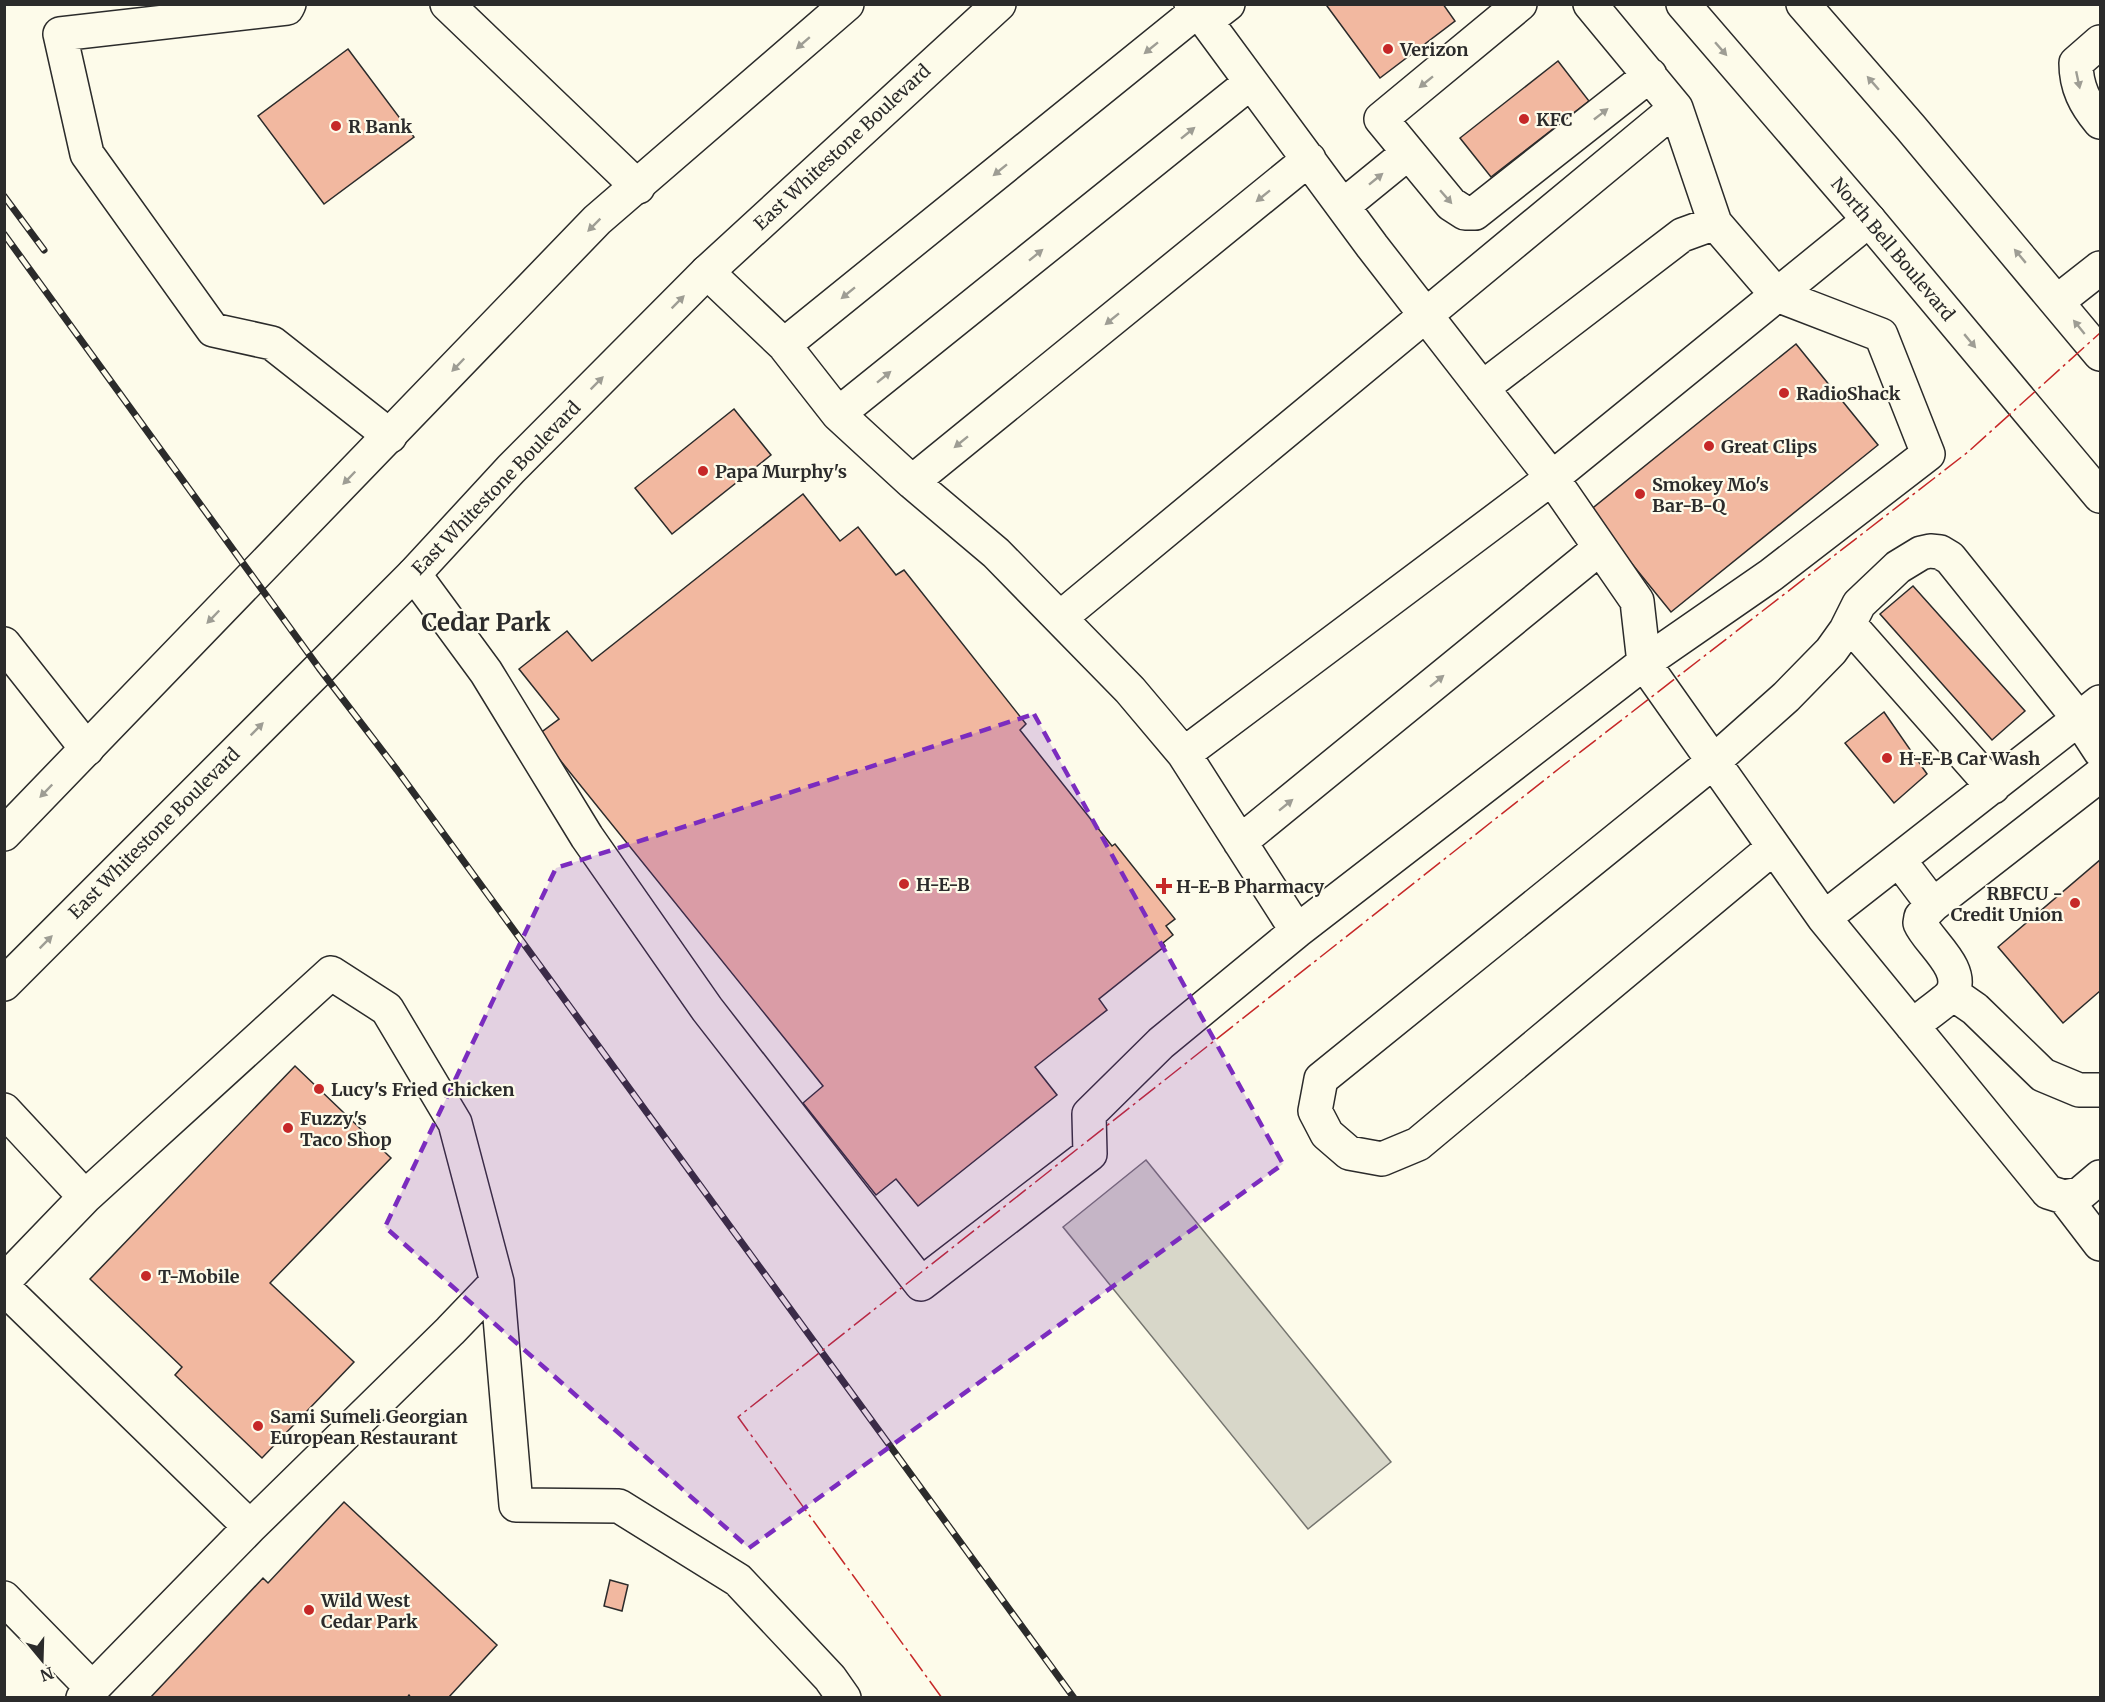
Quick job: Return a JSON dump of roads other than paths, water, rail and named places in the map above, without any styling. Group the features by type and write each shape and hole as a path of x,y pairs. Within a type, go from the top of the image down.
{"main road":[{"path":"289,4 286,8 60,34 87,154 213,330 273,343 390,436"},
{"path":"447,4 638,187"},
{"path":"4,834 597,220 638,187 847,4"},
{"name":"East Whitestone Boulevard","path":"4,984 414,574 511,469 707,272 999,4"},
{"path":"1520,4 1381,119 1451,204 1465,213 1475,213 1650,75"},
{"path":"414,574 486,672 587,837 707,1009 921,1284 1090,1154 1089,1114 1161,1042 1298,931 1644,663 1771,575 1928,454 1881,335 1777,295 1715,223 1676,108 1590,4"},
{"name":"North Bell Boulevard","path":"1683,4 1869,220 2100,496"},
{"path":"1803,4 2058,301 2100,354"},
{"path":"784,345 1206,10 1251,82 1425,314 1552,478 1637,601 1644,663 1824,918 2048,1192 2064,1197 2080,1194 2100,1177"},
{"path":"2100,42 2076,63 2076,80 2087,106 2100,122"},
{"path":"838,414 1251,82"},
{"path":"1060,618 1676,108"},
{"path":"1343,206 1408,153"},
{"path":"912,482 1309,159"},
{"path":"1184,754 1552,478 1869,220"},
{"path":"1482,388 1682,235 1715,223"},
{"path":"2058,301 2100,267"},
{"path":"707,272 784,345 838,414 912,482 996,553 1130,690 1184,754 1298,931"},
{"path":"1240,842 1600,548"},
{"path":"1774,847 1418,1144 1382,1159 1349,1153 1327,1134 1315,1111 1321,1079 1713,762 1786,697 1832,651 1859,604 1898,567 1921,553 1940,552 1950,558 2090,711 2100,752"},
{"path":"1849,624 1993,787"},
{"path":"4,644 87,749"},
{"path":"1824,918 2090,711"},
{"path":"1912,1026 1952,993 1956,980 1950,965 1920,923 1922,917 1933,905 2100,775"},
{"path":"1899,860 1933,905"},
{"path":"4,1281 85,1197 332,973 387,1009 455,1123 497,1282 516,1505 619,1506 738,1580 830,1678 844,1698"},
{"path":"1952,993 1975,1009 2043,1075 2079,1090 2100,1090"},
{"path":"4,1110 85,1197"},
{"path":"2064,1197 2100,1244"},
{"path":"4,1598 87,1692 497,1282"},
{"path":"4,1288 250,1527"}],"railway":[{"path":"4,196 44,250"},
{"path":"4,234 1074,1698"}],"place":[{"name":"Verizon","path":"1388,49"},
{"name":"KFC","path":"1524,119"},
{"name":"R Bank","path":"336,126"},
{"name":"RadioShack","path":"1784,393"},
{"name":"Great Clips","path":"1709,446"},
{"name":"Papa Murphy's","path":"703,471"},
{"name":"Smokey Mo's Bar-B-Q","path":"1640,494"},
{"name":"H-E-B Car Wash","path":"1887,758"},
{"name":"H-E-B","path":"904,884"},
{"name":"H-E-B Pharmacy","path":"1164,886"},
{"name":"RBFCU - Credit Union","path":"2075,903"},
{"name":"Lucy's Fried Chicken","path":"319,1089"},
{"name":"Fuzzy's Taco Shop","path":"288,1128"},
{"name":"T-Mobile","path":"146,1276"},
{"name":"Sami Sumeli Georgian European Restaurant","path":"258,1426"},
{"name":"Wild West Cedar Park","path":"309,1610"}],"district":[{"name":"Cedar Park","path":"486,622"}]}
